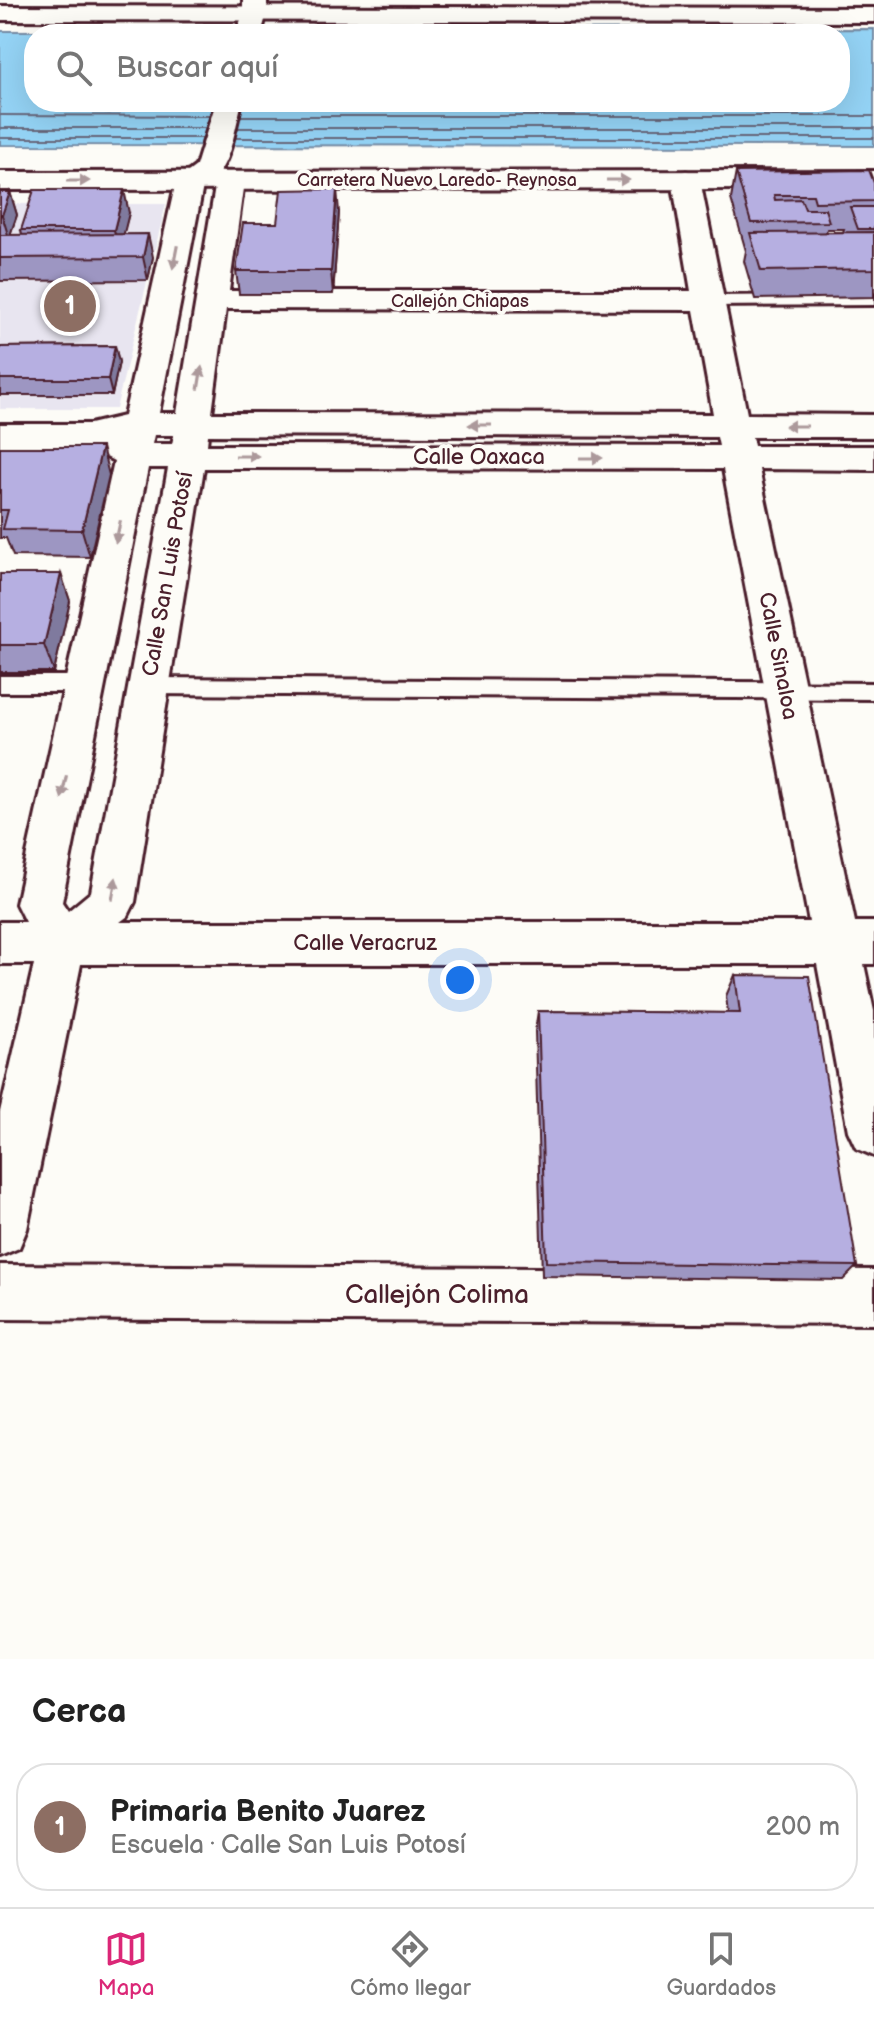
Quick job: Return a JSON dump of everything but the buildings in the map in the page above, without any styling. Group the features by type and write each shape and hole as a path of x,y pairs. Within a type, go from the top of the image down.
{"street":[{"path":"0,13 252,19 634,6 874,15"},
{"name":"Calle San Luis Potosí","path":"211,172 212,300 112,902 62,943 39,904 138,440 226,112"},
{"name":"Carretera Nuevo Laredo- Reynosa","path":"0,181 211,172 874,180"},
{"name":"Calle Sinaloa","path":"686,180 786,692 855,943 874,1131"},
{"name":"Callejón Chiapas","path":"212,300 708,301"},
{"name":"Calle Oaxaca","path":"735,442 874,426"},
{"name":"Calle Oaxaca","path":"0,435 90,435 138,440 735,442 874,458"},
{"name":"Calle Veracruz","path":"0,943 855,943"},
{"path":"0,1229 62,943"},
{"name":"Callejón Colima","path":"0,1292 874,1297"}],"lane":[{"path":"708,301 874,300"},
{"path":"0,684 86,684"},
{"path":"149,686 874,691"}],"shaded area":[{"path":"0,204 166,204 116,409 0,409"}],"water":[{"path":"850,29 874,29 874,146 0,145 0,31 24,31 24,112 850,112"}],"place":[{"name":"Primaria Benito Juarez","path":"70,306"}]}
